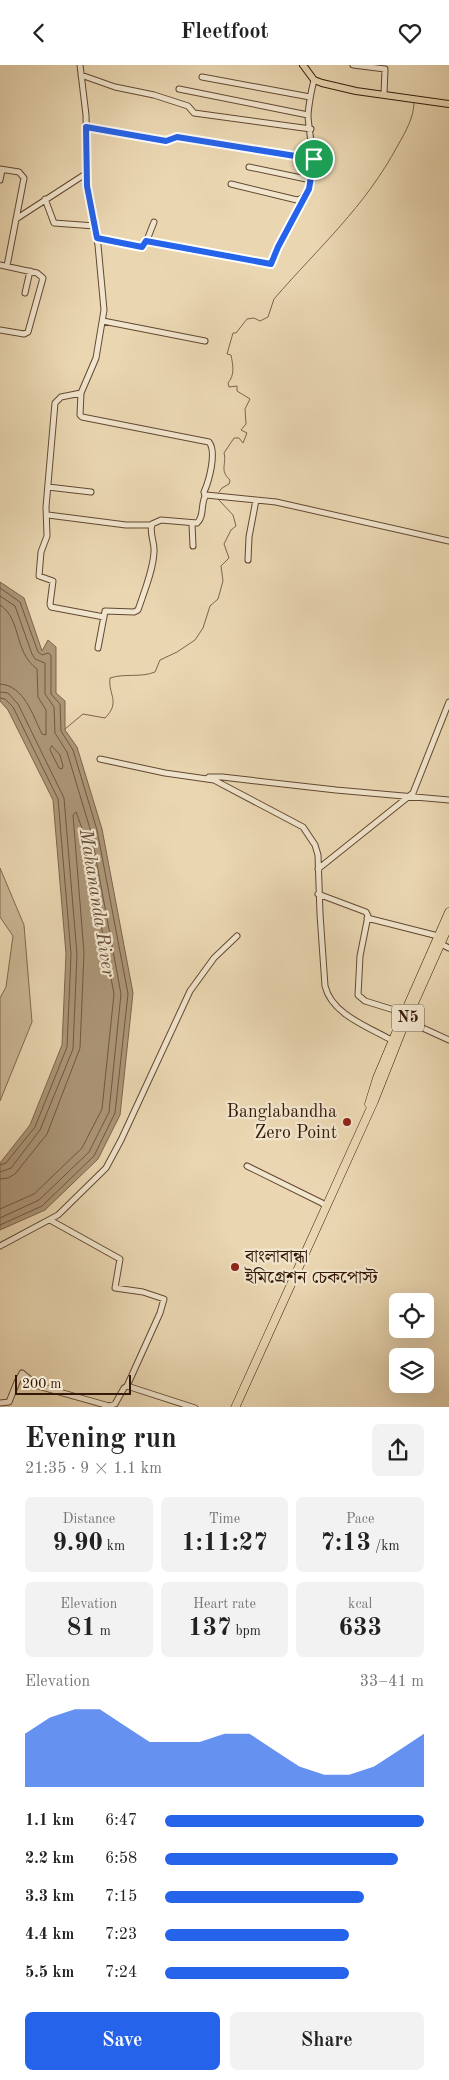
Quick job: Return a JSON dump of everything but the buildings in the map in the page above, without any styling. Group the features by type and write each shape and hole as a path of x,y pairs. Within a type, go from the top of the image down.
{"highway":[{"name":"N5","path":"368,1111 372,1092 392,1041 412,1009 449,912"},
{"name":"N5","path":"235,1407 368,1111 377,1095 404,1013 438,941 449,925"}],"main road":[{"path":"303,65 314,80 356,91 449,104"}],"street":[{"path":"48,515 126,525 151,525 160,519 192,524 200,521 205,496 204,491 211,466 212,449 209,441 82,417 80,413 81,393 96,358 103,321 102,279 97,238 87,186 86,127 80,65"},
{"path":"353,65 385,69 384,94"},
{"path":"81,75 115,87 154,95 188,106 194,113 311,129"},
{"path":"202,77 310,97"},
{"path":"146,241 271,264 302,199 309,189 314,159 308,115 314,80"},
{"path":"179,89 308,115"},
{"path":"86,127 154,140 168,141 177,137 314,159"},
{"path":"249,167 311,180"},
{"path":"0,180 1,169 19,172 23,175 6,266"},
{"path":"16,219 86,173"},
{"path":"231,184 289,199 302,199"},
{"path":"45,199 54,223 94,226"},
{"path":"97,238 142,247 154,222"},
{"path":"0,265 40,274 43,278 28,332 24,335 0,329"},
{"path":"25,293 30,271"},
{"path":"103,321 205,341"},
{"path":"81,393 61,397 55,401 46,538 41,553 39,576 53,581 50,606 104,617"},
{"path":"48,487 91,492"},
{"path":"205,496 284,504 335,517 449,541"},
{"path":"248,560 249,537 256,500"},
{"path":"192,524 192,546"},
{"path":"98,648 107,610 134,613 138,610 153,557 154,550 150,536 151,525"},
{"path":"318,869 410,796 418,784 449,702"},
{"path":"100,759 165,773 204,778 224,784 301,824 315,845 326,986 330,999 341,1011 392,1041"},
{"path":"204,778 222,777 336,791 449,800"},
{"path":"318,893 366,912 367,918 360,956 358,995 365,1001 404,1013"},
{"path":"367,918 438,941 449,948"},
{"path":"0,1246 50,1220 71,1204 108,1165 190,991 214,958 237,936"},
{"path":"412,1009 416,1013 413,1021 414,1024 449,1040"},
{"path":"248,1165 322,1203 326,1207"},
{"path":"0,1403 9,1402 22,1373 38,1386 111,1406 115,1404 127,1386 162,1308 164,1299 143,1292 116,1289 114,1285 120,1259 50,1220"},
{"path":"127,1386 195,1407"}],"shaded area":[{"path":"0,868 24,925 32,1022 0,1101 0,998 6,987 13,936 0,917"}],"water":[{"name":"Mahananda River","path":"0,582 24,598 42,651 48,640 56,647 56,693 65,701 65,730 77,747 102,829 133,993 120,1115 98,1159 45,1210 0,1230 0,1163 30,1125 62,1045 66,954 53,800 8,710 0,701"}],"waterway":[{"path":"219,492 229,484 230,480 224,470 224,453 234,438 239,438 243,443 247,433 241,430 246,424 245,409 250,399 237,391 237,386 229,387 228,383 232,377 233,366 231,355 227,354 233,333 236,333 247,319 254,318 260,321 268,317 274,299 340,226 371,188 401,140 411,119 414,103"},
{"path":"65,729 83,714 105,718 110,712 113,703 110,678 144,675 155,672 160,660 195,640 203,628 210,606 218,599 223,581 221,566 229,558 224,544 231,530 236,526 233,515 218,499"}],"place":[{"name":"Banglabandha Zero Point","path":"347,1122"},
{"name":"বাংলাবান্ধা ইমিগ্রেশন চেকপোস্ট","path":"235,1267"}],"route":[{"path":"86,127 154,140 168,141 177,137 314,159 309,189 302,199 271,264 146,241 142,247 97,238 87,186 86,127"}]}
